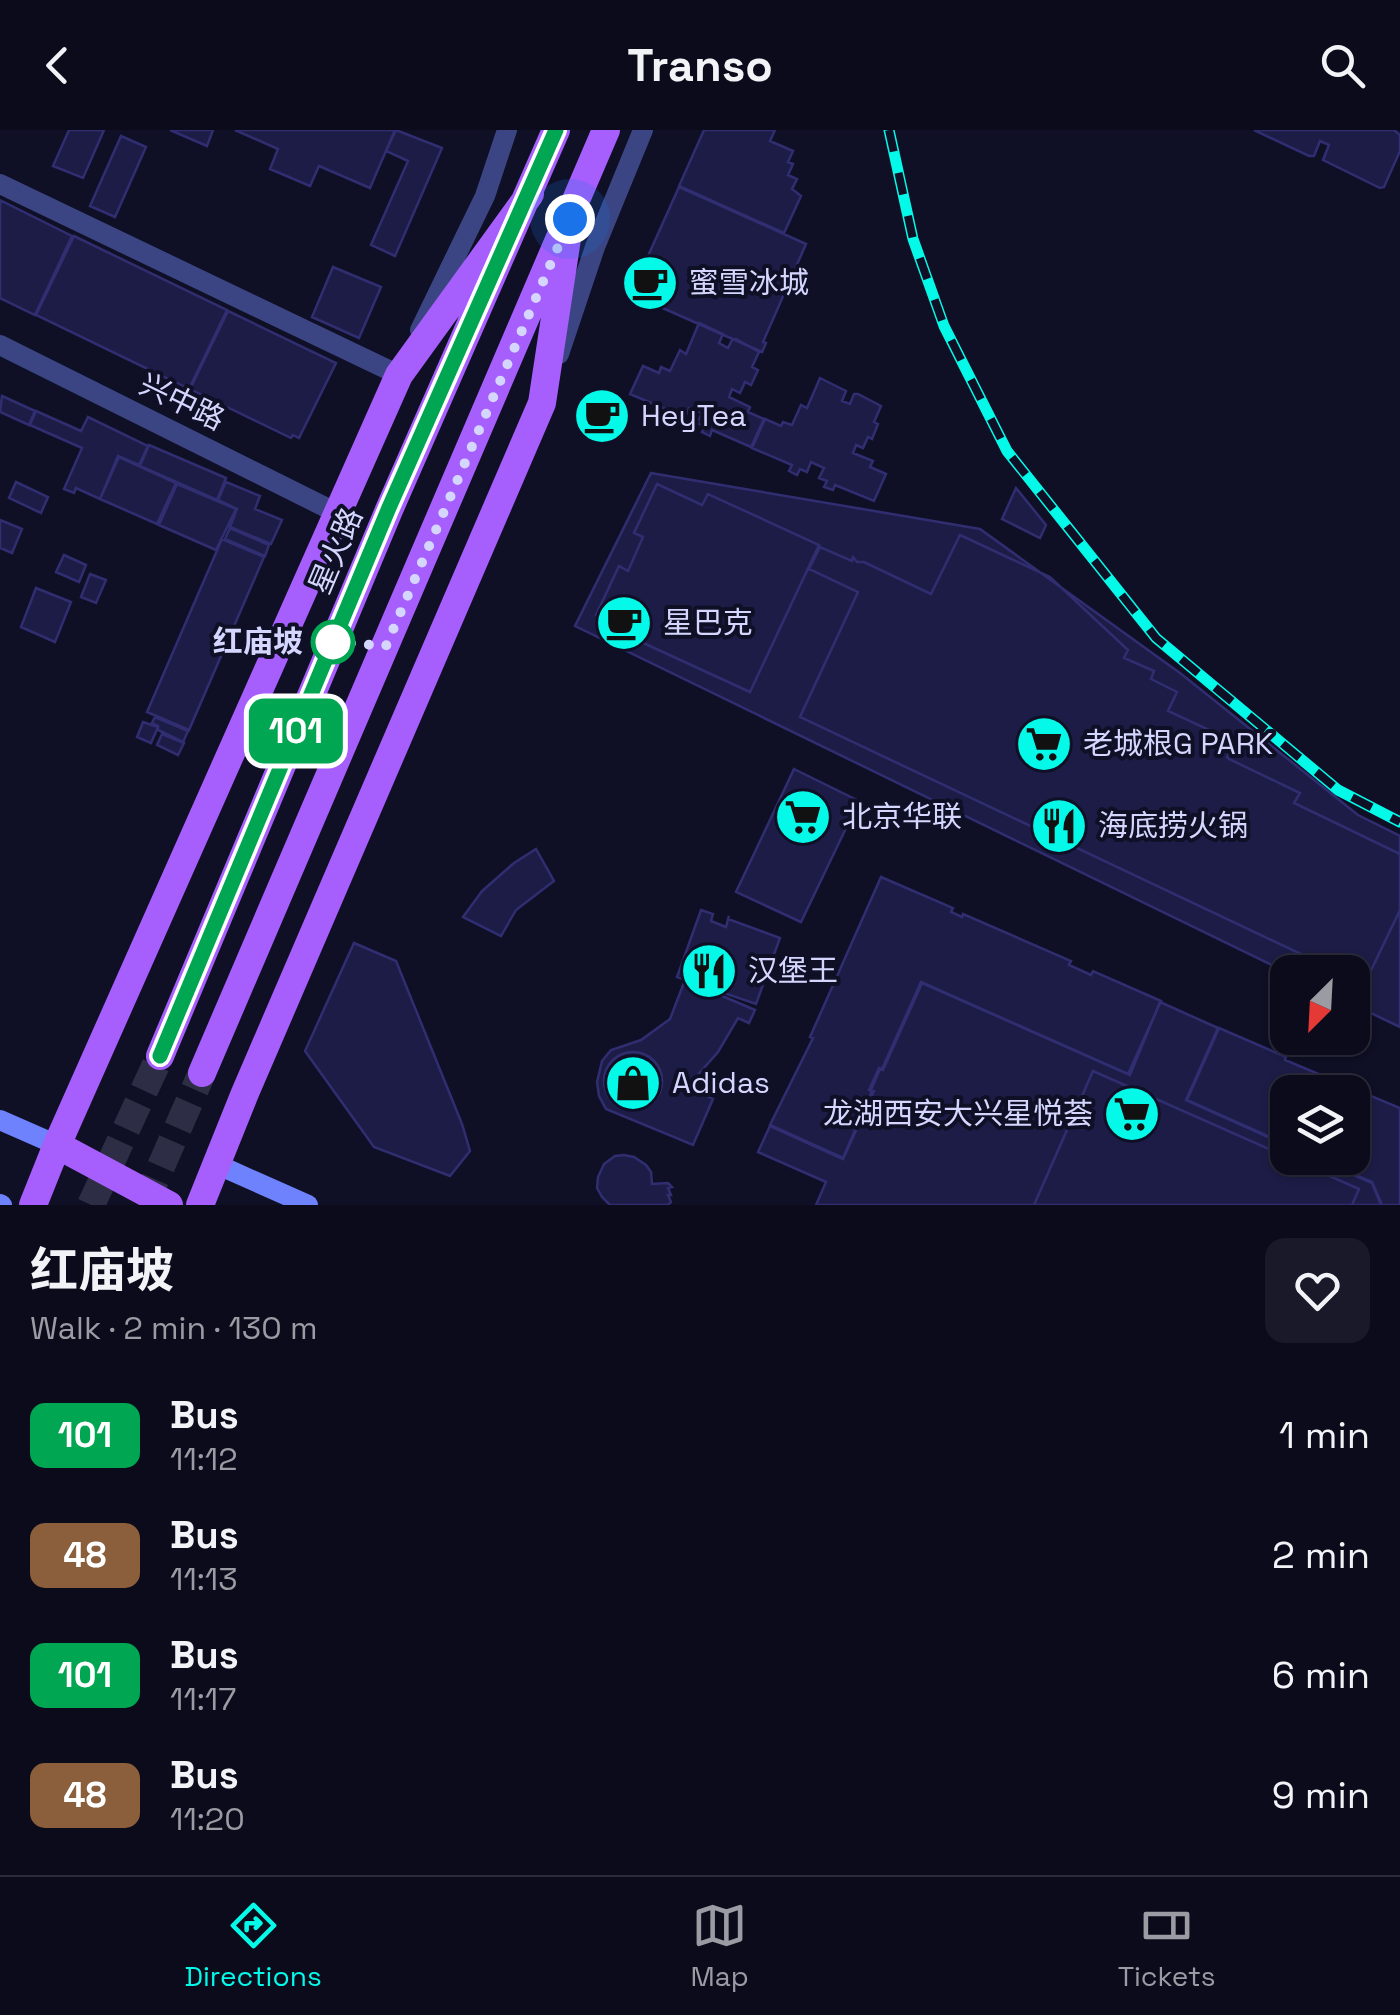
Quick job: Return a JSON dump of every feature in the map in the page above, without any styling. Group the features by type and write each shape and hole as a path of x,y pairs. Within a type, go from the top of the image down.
{"main road":[{"name":"星火路","path":"160,1056 388,510 556,130"},
{"path":"202,1073 606,130"},
{"path":"33,1205 399,375 530,194"},
{"path":"200,1205 542,404 570,219"},
{"path":"0,1120 57,1145 169,1205"},
{"path":"216,1164 308,1205"}],"street":[{"path":"0,184 399,375 485,196 506,130"},
{"path":"542,404 595,247 643,130"},
{"name":"兴中路","path":"0,346 337,512"}],"building":[{"path":"69,130 104,130 83,178 53,166"},
{"path":"170,130 213,130 207,146"},
{"path":"235,130 395,130 370,188 319,166 310,186 270,169 278,149"},
{"path":"396,130 442,148 395,256 371,245 408,161 386,151"},
{"path":"704,130 775,130 770,141 793,151 788,175 797,179 792,189 801,196 784,233 679,186"},
{"path":"1254,130 1394,130 1400,135 1400,151 1384,187 1380,188 1323,160 1329,145 1320,141 1314,156 1309,156"},
{"path":"121,136 146,147 115,217 90,206"},
{"path":"679,187 806,244 762,352 631,294"},
{"path":"0,200 72,236 35,315 0,298"},
{"path":"74,236 227,310 189,389 36,315"},
{"path":"333,267 381,287 359,338 312,317"},
{"path":"228,311 336,363 299,438 291,438 190,389"},
{"path":"699,323 723,334 719,343 728,348 736,339 759,352 752,367 758,370 751,385 745,382 740,393 732,389 729,397 764,419 751,447 712,430 710,436 702,432 705,427 697,423 702,413 689,408 685,417 678,414 675,420 667,417 670,411 630,394 643,366 659,373 661,367 670,371 680,350 686,354"},
{"path":"820,378 846,391 842,401 850,404 854,394 858,394 881,406 872,439 868,437 863,448 856,445 853,453 873,461 870,467 886,474 874,501 835,485 833,490 824,487 827,481 819,478 824,468 811,462 807,472 800,469 797,475 789,471 792,465 752,448 765,419 781,426 783,422 792,425 801,405 807,408"},
{"path":"2,396 35,411 29,425 0,412"},
{"path":"36,411 81,431 88,417 148,446 139,465 118,456 100,499 76,488 74,493 64,489 82,448 30,425"},
{"path":"149,445 226,478 217,500 140,466"},
{"path":"119,457 176,483 157,524 100,499"},
{"name":"老城根G PARK","path":"651,473 980,529 1180,673 1358,815 1400,836 1400,1027 1370,1013 1370,955 1270,955 1270,964 575,626"},
{"path":"16,482 48,497 41,513 9,498"},
{"path":"226,482 260,496 255,509 282,520 271,544 230,527 237,509 218,500"},
{"path":"177,484 236,509 216,550 159,525"},
{"path":"657,484 702,505 708,494 819,545 750,692 602,624 604,619 596,615 619,566 628,571 643,537 634,533"},
{"path":"1016,488 1046,525 1040,538 1002,519"},
{"path":"0,520 22,529 12,553 0,548"},
{"path":"230,528 269,545 265,556 225,539"},
{"path":"960,535 1050,577 1128,650 1124,658 1154,671 1151,679 1177,692 1168,711 1235,742 1227,757 1300,793 1294,803 1400,854 1400,910 1370,972 1370,955 1303,955 800,717 858,592 809,569 820,547 852,561 853,557 931,594"},
{"path":"222,539 264,557 189,730 147,712"},
{"path":"64,555 86,565 79,582 56,572"},
{"path":"90,574 106,580 96,603 81,597"},
{"path":"36,588 71,602 55,642 21,627"},
{"path":"155,717 188,731 183,742 158,730 152,723"},
{"path":"143,722 158,727 151,743 137,737"},
{"path":"162,734 184,743 178,755 157,745"},
{"path":"794,769 859,801 801,922 736,892"},
{"path":"536,849 554,881 516,910 501,936 463,917 482,891"},
{"path":"881,877 953,908 951,912 962,917 963,914 1071,961 1069,965 1091,975 1093,971 1161,1001 1128,1074 921,982 869,1090 872,1091 843,1158 770,1125 813,1038 810,1037"},
{"path":"701,910 713,914 711,921 726,927 728,919 780,938 756,1004 677,977"},
{"path":"354,943 396,961 470,1151 450,1176 374,1147 305,1051"},
{"path":"685,980 755,1010 749,1023 738,1018 718,1052 688,1086 713,1099 693,1145 606,1109 597,1082 602,1061 611,1050 641,1040 670,1019"},
{"path":"922,983 1130,1075 1160,1002 1218,1028 1186,1100 1270,1138 1270,1175 1353,1175 1372,1183 1381,1205 816,1205 826,1182 758,1152 770,1126 843,1159 880,1069 883,1070"},
{"path":"1219,1028 1270,1050 1270,1055 1281,1055 1321,1075 1270,1075 1270,1137 1187,1100"},
{"name":"Adidas","path":"633,1052 654,1060 662,1081 654,1102 633,1110 612,1102 604,1081 612,1060"},
{"name":"龙湖西安大兴星悦荟","path":"1093,1071 1270,1150 1270,1175 1327,1175 1359,1189 1352,1205 1034,1205"},
{"path":"1370,1095 1400,1108 1400,1205 1382,1205 1372,1182 1356,1175 1370,1175"},
{"path":"624,1155 646,1165 652,1184 668,1183 672,1187 668,1188 668,1205 610,1205 602,1197 597,1188 604,1164"}],"tunnel":[{"path":"91,1205 160,1056"},
{"path":"144,1205 202,1073"}],"railway":[{"path":"889,130 913,239 944,326 1007,451 1156,638 1338,790 1400,822"}],"bus line":[{"name":"101","path":"160,1056 388,510 556,130"}],"place":[{"name":"蜜雪冰城","path":"650,283"},
{"name":"HeyTea","path":"602,416"},
{"name":"星巴克","path":"624,623"},
{"name":"红庙坡","path":"333,642"},
{"name":"老城根G PARK","path":"1044,744"},
{"name":"北京华联","path":"803,817"},
{"name":"海底捞火锅","path":"1059,826"},
{"name":"汉堡王","path":"709,971"},
{"name":"Adidas","path":"633,1083"},
{"name":"龙湖西安大兴星悦荟","path":"1132,1114"}],"route":[{"path":"333,642 386,646 570,219"}]}
